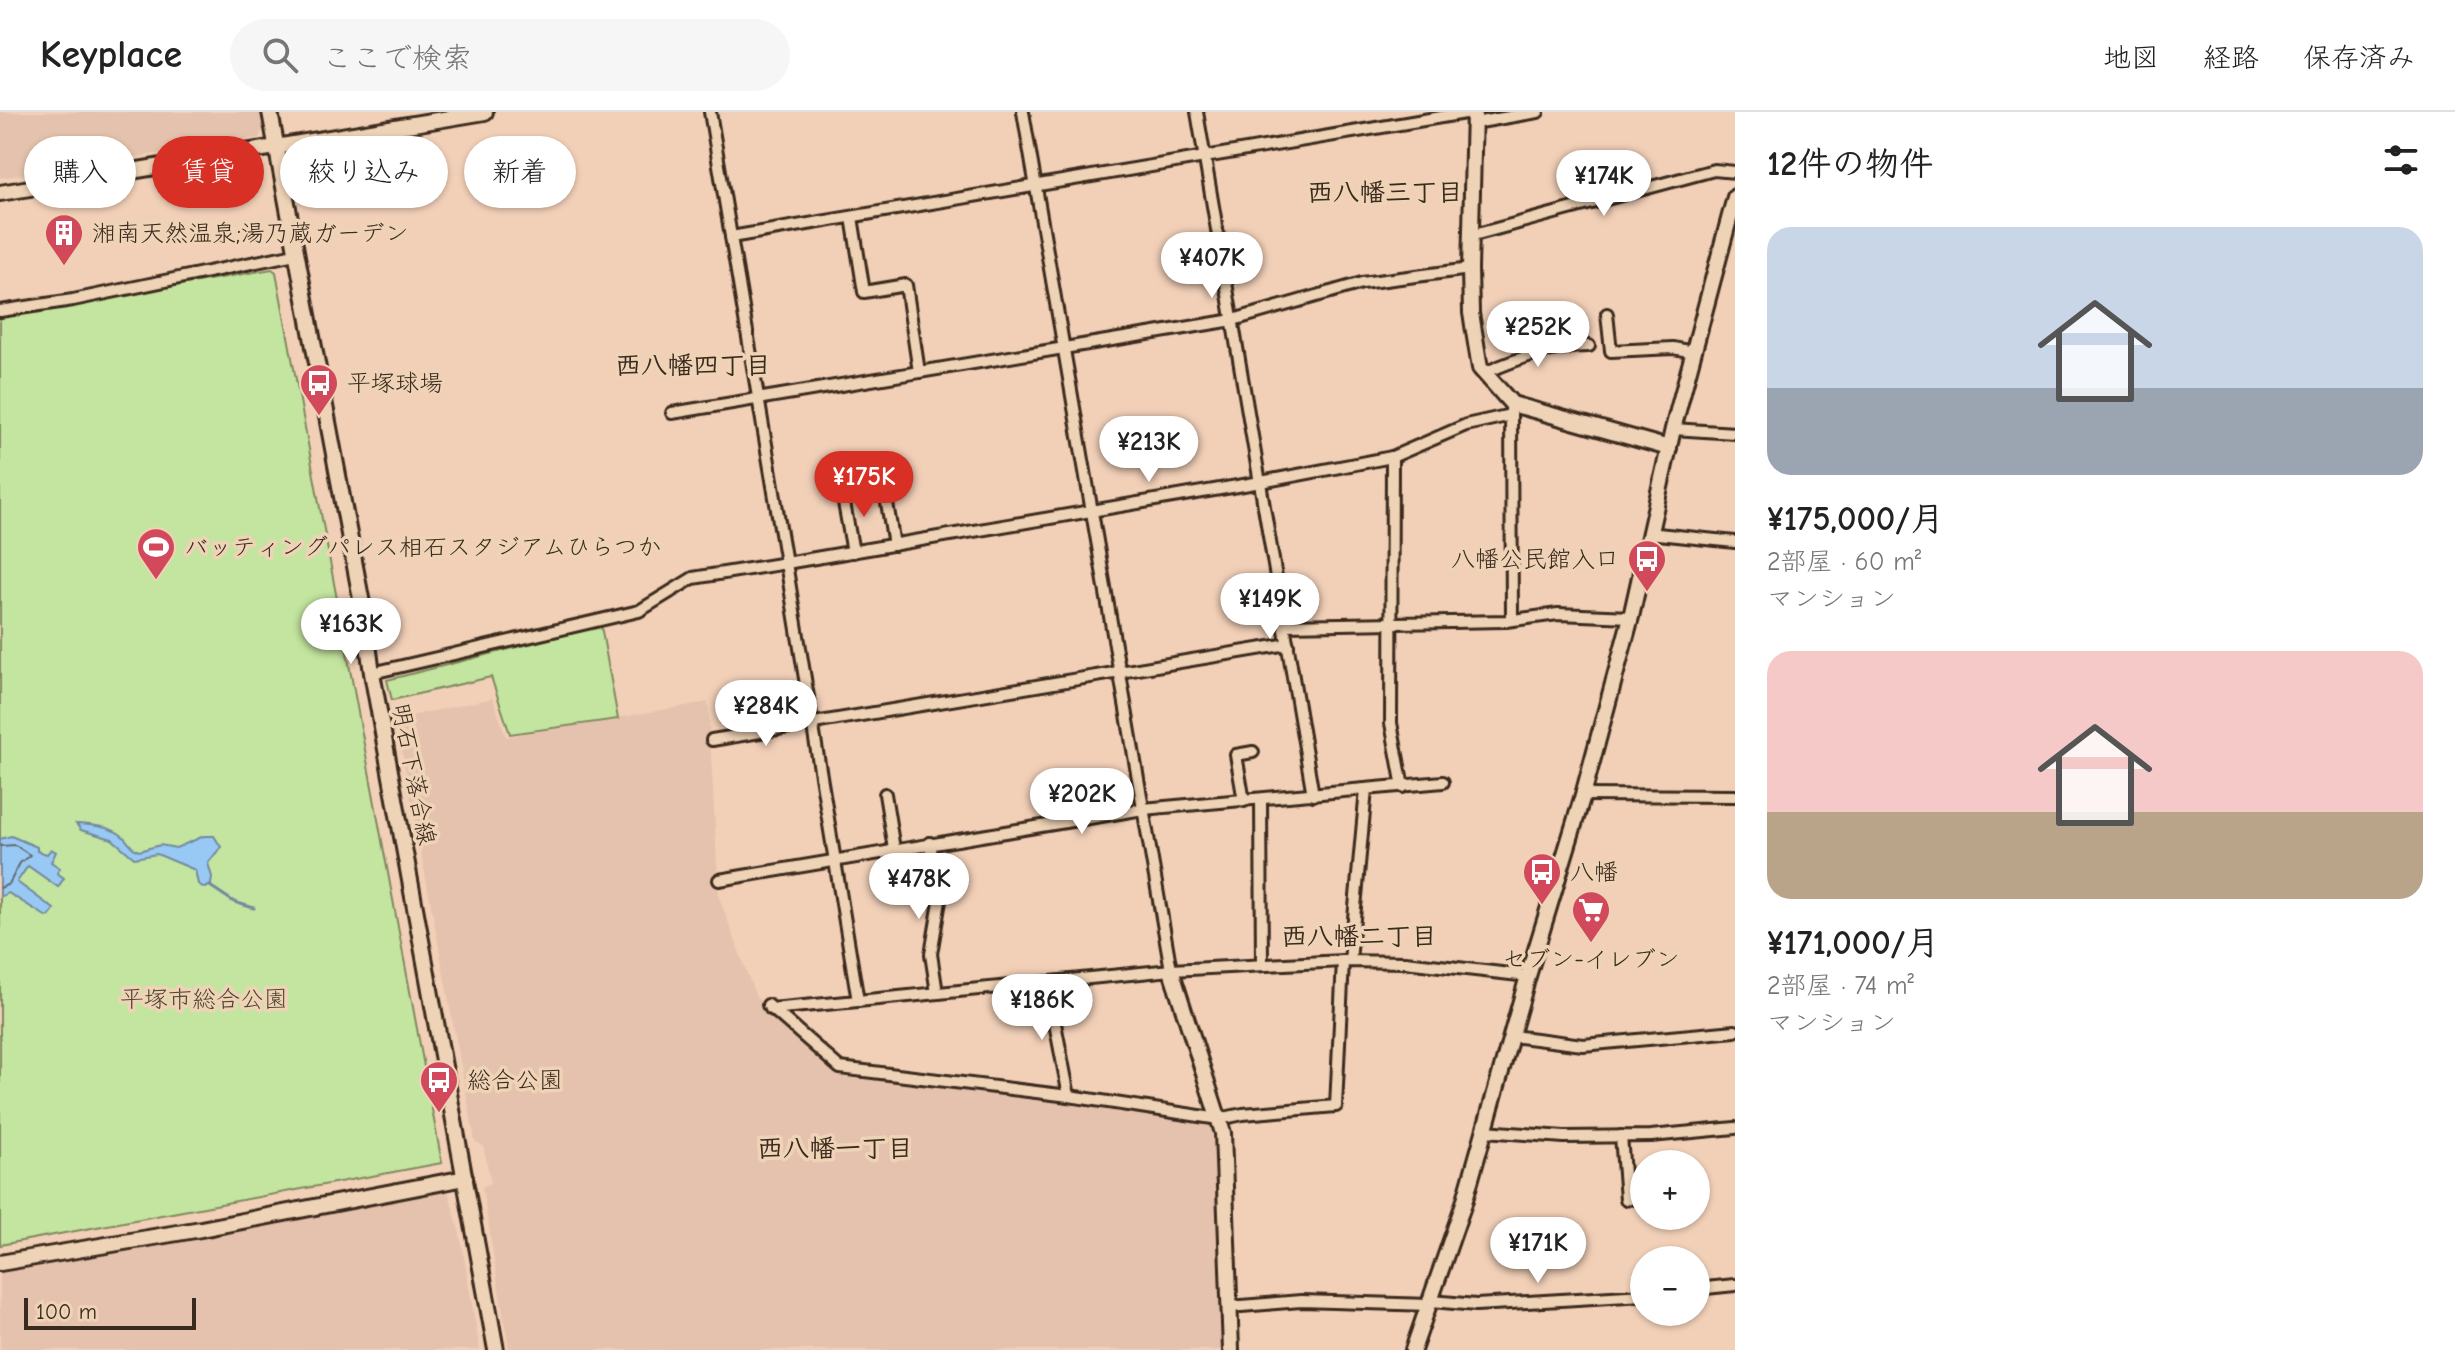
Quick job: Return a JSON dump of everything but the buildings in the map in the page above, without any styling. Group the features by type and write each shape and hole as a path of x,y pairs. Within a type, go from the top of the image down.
{"street":[{"name":"明石下落合線","path":"270,112 496,1350"},
{"path":"0,193 485,112"},
{"path":"710,112 858,1001"},
{"path":"1023,112 1171,970 1219,1119 1225,1169 1231,1350"},
{"path":"1197,112 1313,795"},
{"path":"731,237 1473,116 1538,112"},
{"path":"1473,116 1470,269 1476,354 1484,373 1512,409 1512,620"},
{"path":"1470,236 1714,170 1735,172"},
{"path":"1413,1350 1464,1203 1583,795 1631,617 1673,429 1735,197"},
{"path":"852,217 864,292 906,285 919,372"},
{"path":"0,311 73,300 295,254"},
{"path":"672,413 1233,320 1362,283 1470,269"},
{"path":"1607,314 1611,351 1673,348 1694,352"},
{"path":"1484,373 1531,353 1589,346"},
{"path":"372,673 639,611 693,578 1392,457 1512,409 1669,448"},
{"path":"1673,429 1735,433"},
{"path":"1392,457 1391,723 1403,787"},
{"path":"884,485 894,545"},
{"path":"842,492 853,552"},
{"path":"1648,533 1735,542"},
{"path":"1285,625 1391,625 1512,620 1558,614 1631,617"},
{"path":"712,740 1288,644"},
{"path":"1244,801 1236,755 1253,752"},
{"path":"719,880 1143,809 1443,782"},
{"path":"1366,790 1347,961 1336,1106 1219,1119 1069,1096 840,1068 770,1007 1171,970 1347,961 1405,962 1528,976"},
{"path":"885,794 894,849"},
{"path":"1583,795 1735,796"},
{"path":"1261,799 1262,965"},
{"path":"930,843 940,901 931,954 937,993"},
{"path":"1047,982 1069,1096"},
{"path":"1512,1036 1583,1045 1735,1031"},
{"path":"1485,1131 1564,1137 1735,1128"},
{"path":"1621,1136 1626,1199 1630,1199"},
{"path":"0,1263 201,1229 465,1178"},
{"path":"1710,1288 1735,1285"},
{"path":"1229,1307 1301,1301 1476,1305 1630,1296"}],"shaded area":[{"path":"0,112 260,112 263,129 260,136 152,136 152,155 136,157 136,136 24,136 24,174 0,178"},
{"path":"493,698 506,737 708,702 719,897 756,997 838,1072 1207,1122 1212,1127 1225,1350 509,1350 482,1187 491,1183 483,1146 475,1141 396,719"},
{"path":"448,1190 460,1234 480,1350 0,1350 0,1272"}],"green space":[{"name":"平塚市総合公園","path":"272,269 276,272 442,1163 0,1245 0,316"},
{"path":"601,626 618,719 510,734 491,677 392,700 387,680"}],"water":[{"path":"76,824 115,831 139,851 160,845 176,848 204,836 214,836 221,847 208,863 211,885 205,888 198,884 195,870 157,854 134,858 112,839 81,830"},
{"path":"11,836 37,847 37,851 47,854 51,849 56,852 51,862 60,868 57,873 64,878 58,887 28,866 17,882 54,909 50,916 8,893 0,897 0,839"}],"waterway":[{"path":"210,886 234,902 254,908"}],"place":[{"name":"湘南天然温泉;湯乃蔵ガーデン","path":"64,267"},
{"name":"平塚球場","path":"319,417"},
{"name":"バッティングパレス相石スタジアムひらつか","path":"156,581"},
{"name":"八幡公民館入口","path":"1647,593"},
{"name":"八幡","path":"1542,906"},
{"name":"セブン-イレブン","path":"1591,944"},
{"name":"総合公園","path":"439,1114"}],"district":[{"name":"西八幡三丁目","path":"1385,192"},
{"name":"西八幡四丁目","path":"693,365"},
{"name":"西八幡二丁目","path":"1359,936"},
{"name":"西八幡一丁目","path":"835,1148"}]}
